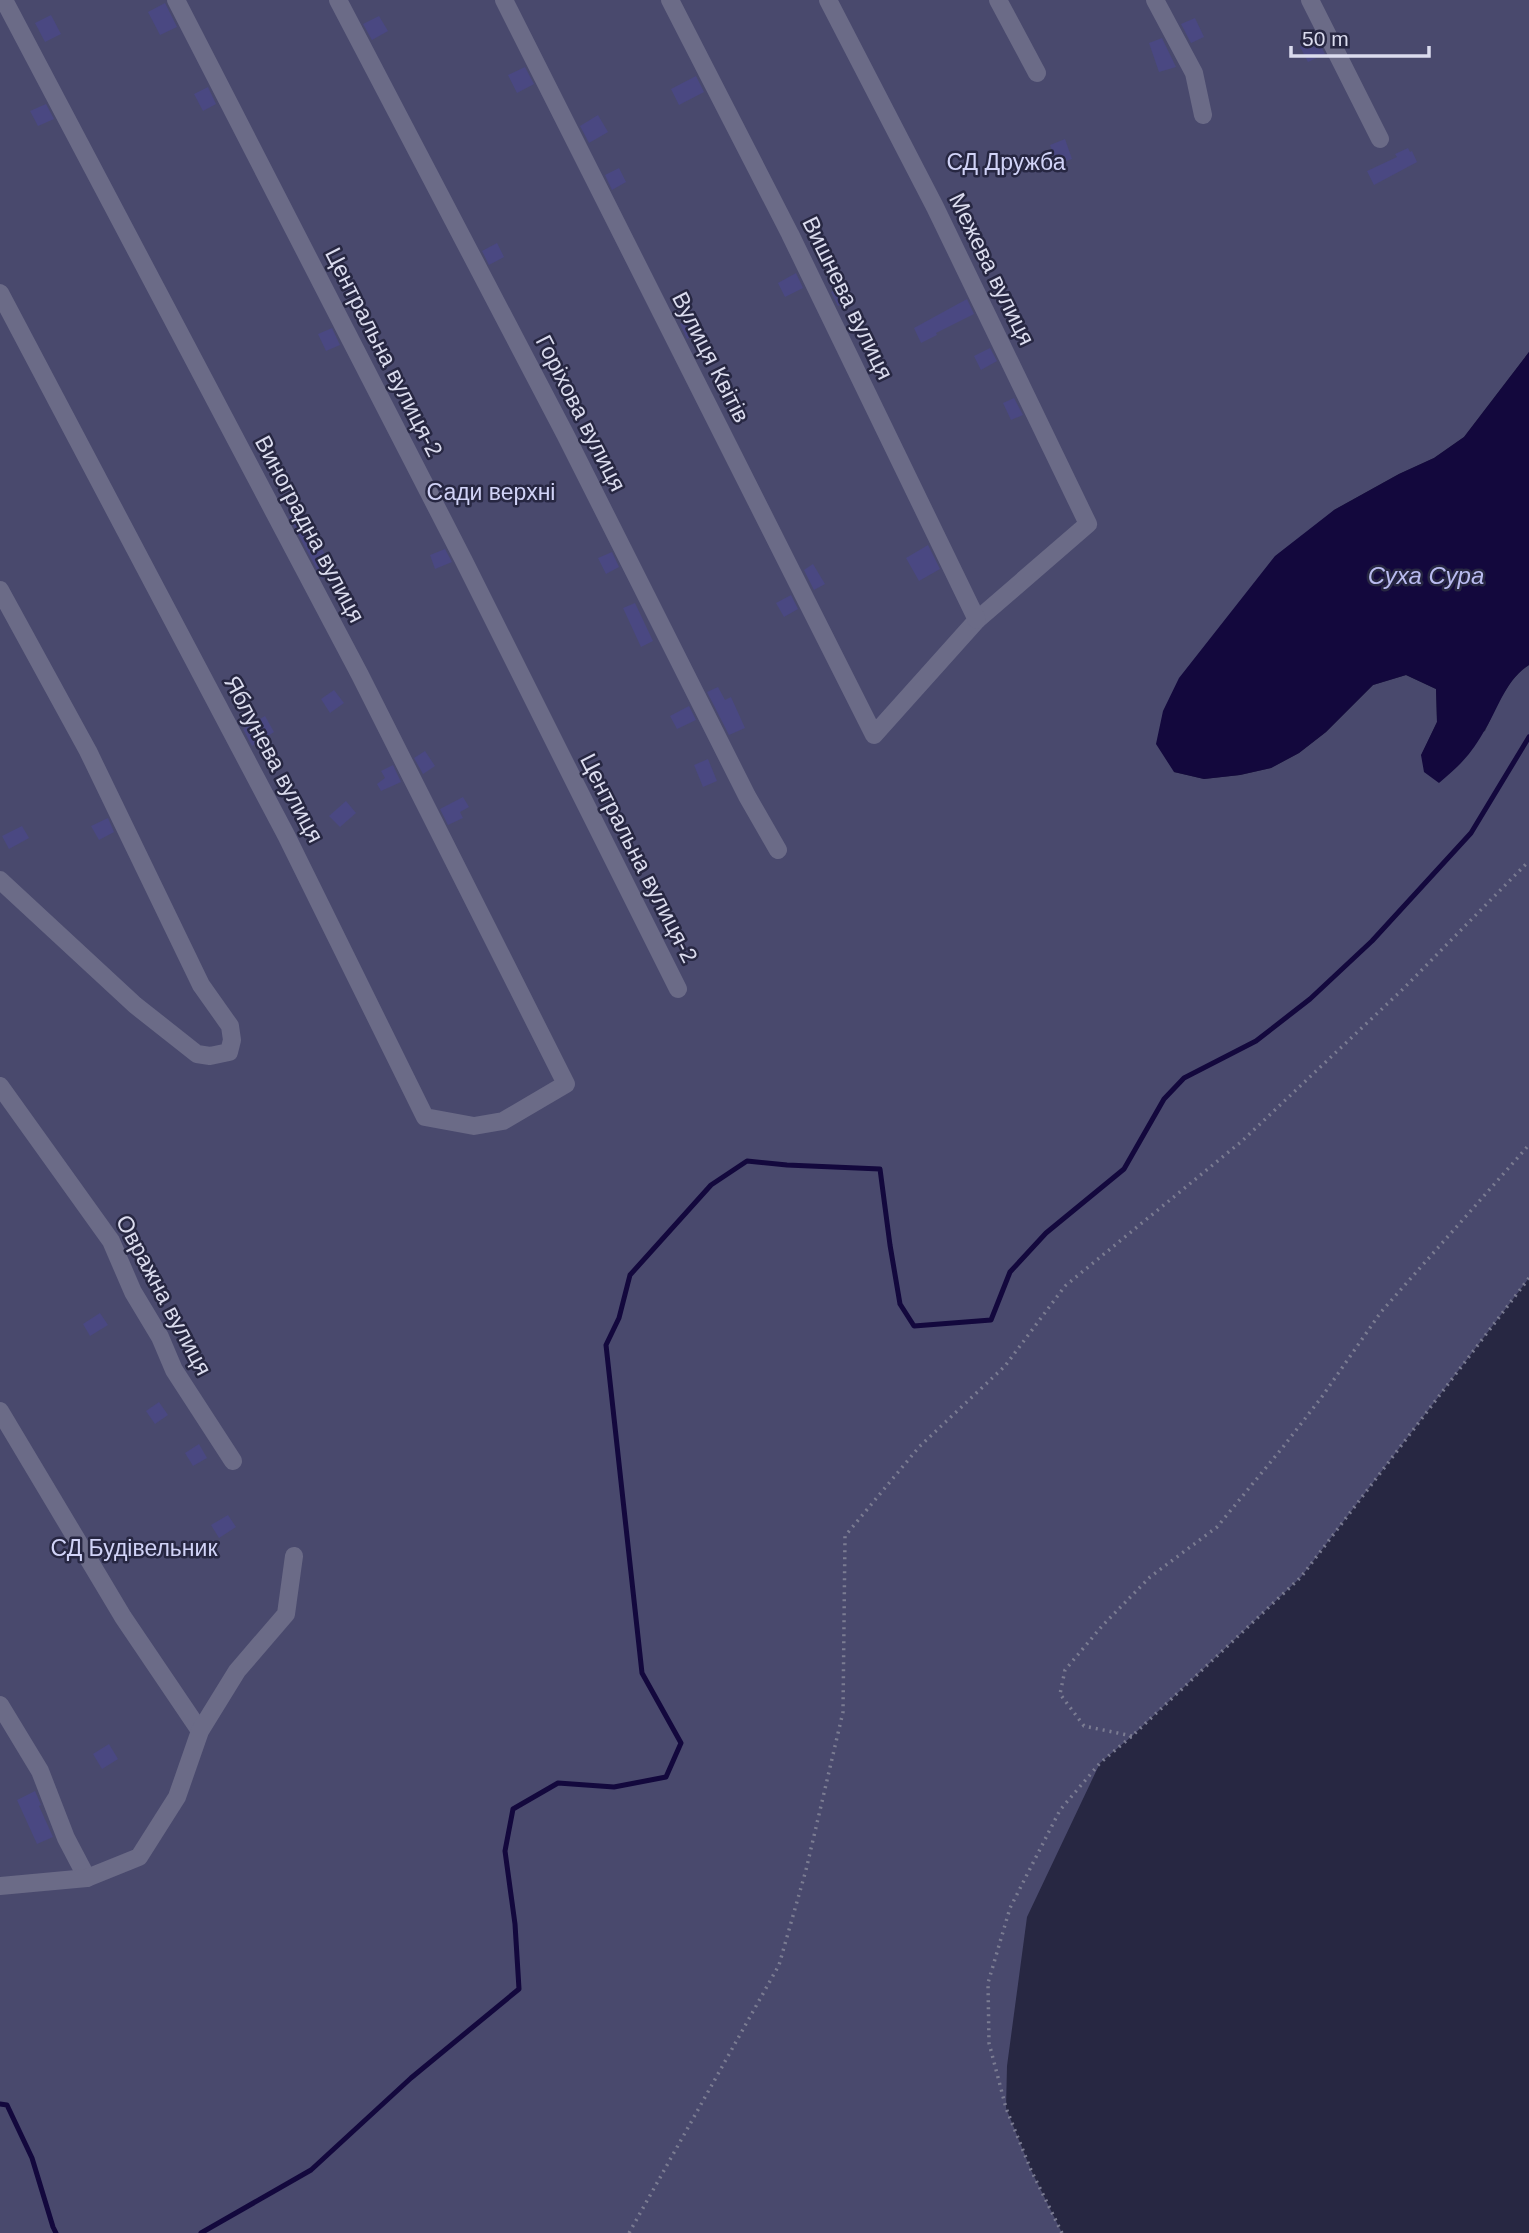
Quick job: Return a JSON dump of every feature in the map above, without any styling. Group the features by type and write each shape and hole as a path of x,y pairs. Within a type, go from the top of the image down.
{"lane":[{"name":"Виноградна вулиця","path":"4,0 360,675 566,1084"},
{"name":"Центральна вулиця-2","path":"176,0 463,559 678,989"},
{"name":"Горіхова вулиця","path":"338,0 565,434 747,796 778,850"},
{"name":"Вулиця Квітів","path":"504,0 874,735 977,620"},
{"name":"Вишнева вулиця","path":"670,0 790,234 977,620"},
{"name":"Межева вулиця","path":"828,0 935,207 1088,524 977,620"},
{"path":"998,0 1037,73"},
{"path":"1155,0 1194,73 1203,115"},
{"path":"1310,0 1380,139"},
{"name":"Яблунева вулиця","path":"0,293 286,835 425,1117 474,1126 503,1121 566,1084"},
{"path":"0,590 88,751 201,985 230,1026 232,1040 229,1052 210,1056 197,1054 135,1004 0,880"},
{"name":"Овражна вулиця","path":"0,1086 111,1241 133,1292 160,1337 174,1370 233,1461"},
{"path":"0,1411 123,1617 200,1731"},
{"path":"0,1886 87,1878 138,1857 177,1797 200,1731 237,1671 286,1614 294,1556"},
{"path":"0,1705 40,1771 66,1838 87,1878"}],"path":[{"path":"629,2233 779,1965 806,1870 843,1712 845,1536 919,1447 1005,1366 1065,1286 1242,1141 1403,989 1529,861"},
{"path":"1132,1736 1084,1726 1060,1694 1065,1670 1102,1626 1150,1577 1217,1527 1306,1418 1381,1312 1529,1145"},
{"path":"1062,2233 1031,2170 1006,2108 989,2043 988,1983 1010,1908 1060,1810 1100,1763 1301,1577 1529,1278"}],"green space":[{"path":"0,0 1529,0 1529,352 1464,437 1434,458 1334,510 1174,772 1204,779 1271,768 1299,753 1326,732 1373,685 1406,675 1436,689 1437,722 1421,756 1485,731 1508,686 1529,665 1529,1278 1301,1577 1100,1763 1027,1917 1007,2066 1006,2108 1031,2170 1062,2233 0,2233"}],"water":[{"name":"Суха Сура","path":"1529,352 1529,665 1508,687 1468,755 1439,783 1424,772 1421,755 1437,722 1436,689 1406,675 1373,685 1326,732 1299,753 1271,768 1204,779 1174,772 1156,744 1163,711 1179,678 1275,556 1334,510 1434,458 1464,437"}],"building":[{"path":"165,3 177,27 160,35 148,12"},
{"path":"51,15 61,34 45,42 35,23"},
{"path":"379,16 388,31 372,40 363,24"},
{"path":"1195,18 1204,37 1191,43 1181,24"},
{"path":"1162,38 1176,67 1159,72 1149,43"},
{"path":"1317,39 1325,54 1308,62 1300,47"},
{"path":"525,67 534,84 517,93 508,75"},
{"path":"696,76 704,92 679,105 671,89"},
{"path":"208,87 216,104 203,111 194,94"},
{"path":"46,104 54,119 38,126 30,111"},
{"path":"598,115 608,132 589,143 580,126"},
{"path":"1065,139 1072,159 1057,164 1050,145"},
{"path":"1408,148 1417,162 1374,185 1367,171 1397,157 1395,154"},
{"path":"619,168 626,182 612,190 605,175"},
{"path":"497,243 504,257 489,265 482,251"},
{"path":"796,273 803,288 785,297 778,283"},
{"path":"845,285 852,298 838,306 831,292"},
{"path":"967,299 974,314 921,343 914,328"},
{"path":"694,317 702,331 687,339 680,324"},
{"path":"332,328 340,345 326,351 318,334"},
{"path":"990,348 997,361 981,370 974,356"},
{"path":"1014,398 1023,415 1011,420 1003,403"},
{"path":"301,510 337,571 322,579 289,517"},
{"path":"928,545 940,569 919,581 906,558"},
{"path":"445,549 452,562 435,569 430,555"},
{"path":"612,552 619,567 606,574 598,558"},
{"path":"813,564 825,584 814,590 804,570"},
{"path":"791,595 798,609 784,617 776,603"},
{"path":"635,603 653,641 641,647 623,608"},
{"path":"718,687 725,700 731,697 745,728 729,735 707,692"},
{"path":"334,690 344,703 330,713 321,699"},
{"path":"689,706 696,720 677,729 670,716"},
{"path":"265,716 274,732 252,746 243,729"},
{"path":"425,751 435,766 423,774 414,758"},
{"path":"708,759 717,781 703,787 694,765"},
{"path":"393,765 401,782 381,791 377,784 385,778 381,771"},
{"path":"463,797 469,807 460,812 463,818 448,825 440,809"},
{"path":"346,801 356,813 340,827 329,816"},
{"path":"108,818 114,832 99,840 91,826"},
{"path":"22,826 29,838 9,849 2,836"},
{"path":"100,1313 108,1325 90,1336 83,1324"},
{"path":"159,1402 168,1415 155,1424 146,1411"},
{"path":"199,1444 207,1458 193,1466 185,1453"},
{"path":"228,1515 236,1527 219,1538 211,1525"},
{"path":"109,1744 118,1759 102,1769 93,1754"},
{"path":"35,1791 53,1837 37,1844 17,1800"}],"waterway":[{"path":"201,2233 311,2170 411,2078 519,1989 515,1924 505,1851 513,1809 558,1783 614,1787 666,1777 681,1743 642,1673 606,1345 619,1318 630,1275 711,1185 747,1161 880,1169 900,1304 914,1326 991,1320 1010,1272 1046,1233 1124,1169 1164,1099 1184,1078 1256,1041 1310,999 1372,941 1471,833 1529,737"},
{"path":"0,2104 7,2105 32,2158 56,2233"}],"park label":[{"name":"СД Дружба","path":"1006,162"},
{"name":"Сади верхні","path":"491,492"},
{"name":"СД Будівельник","path":"134,1548"}]}
